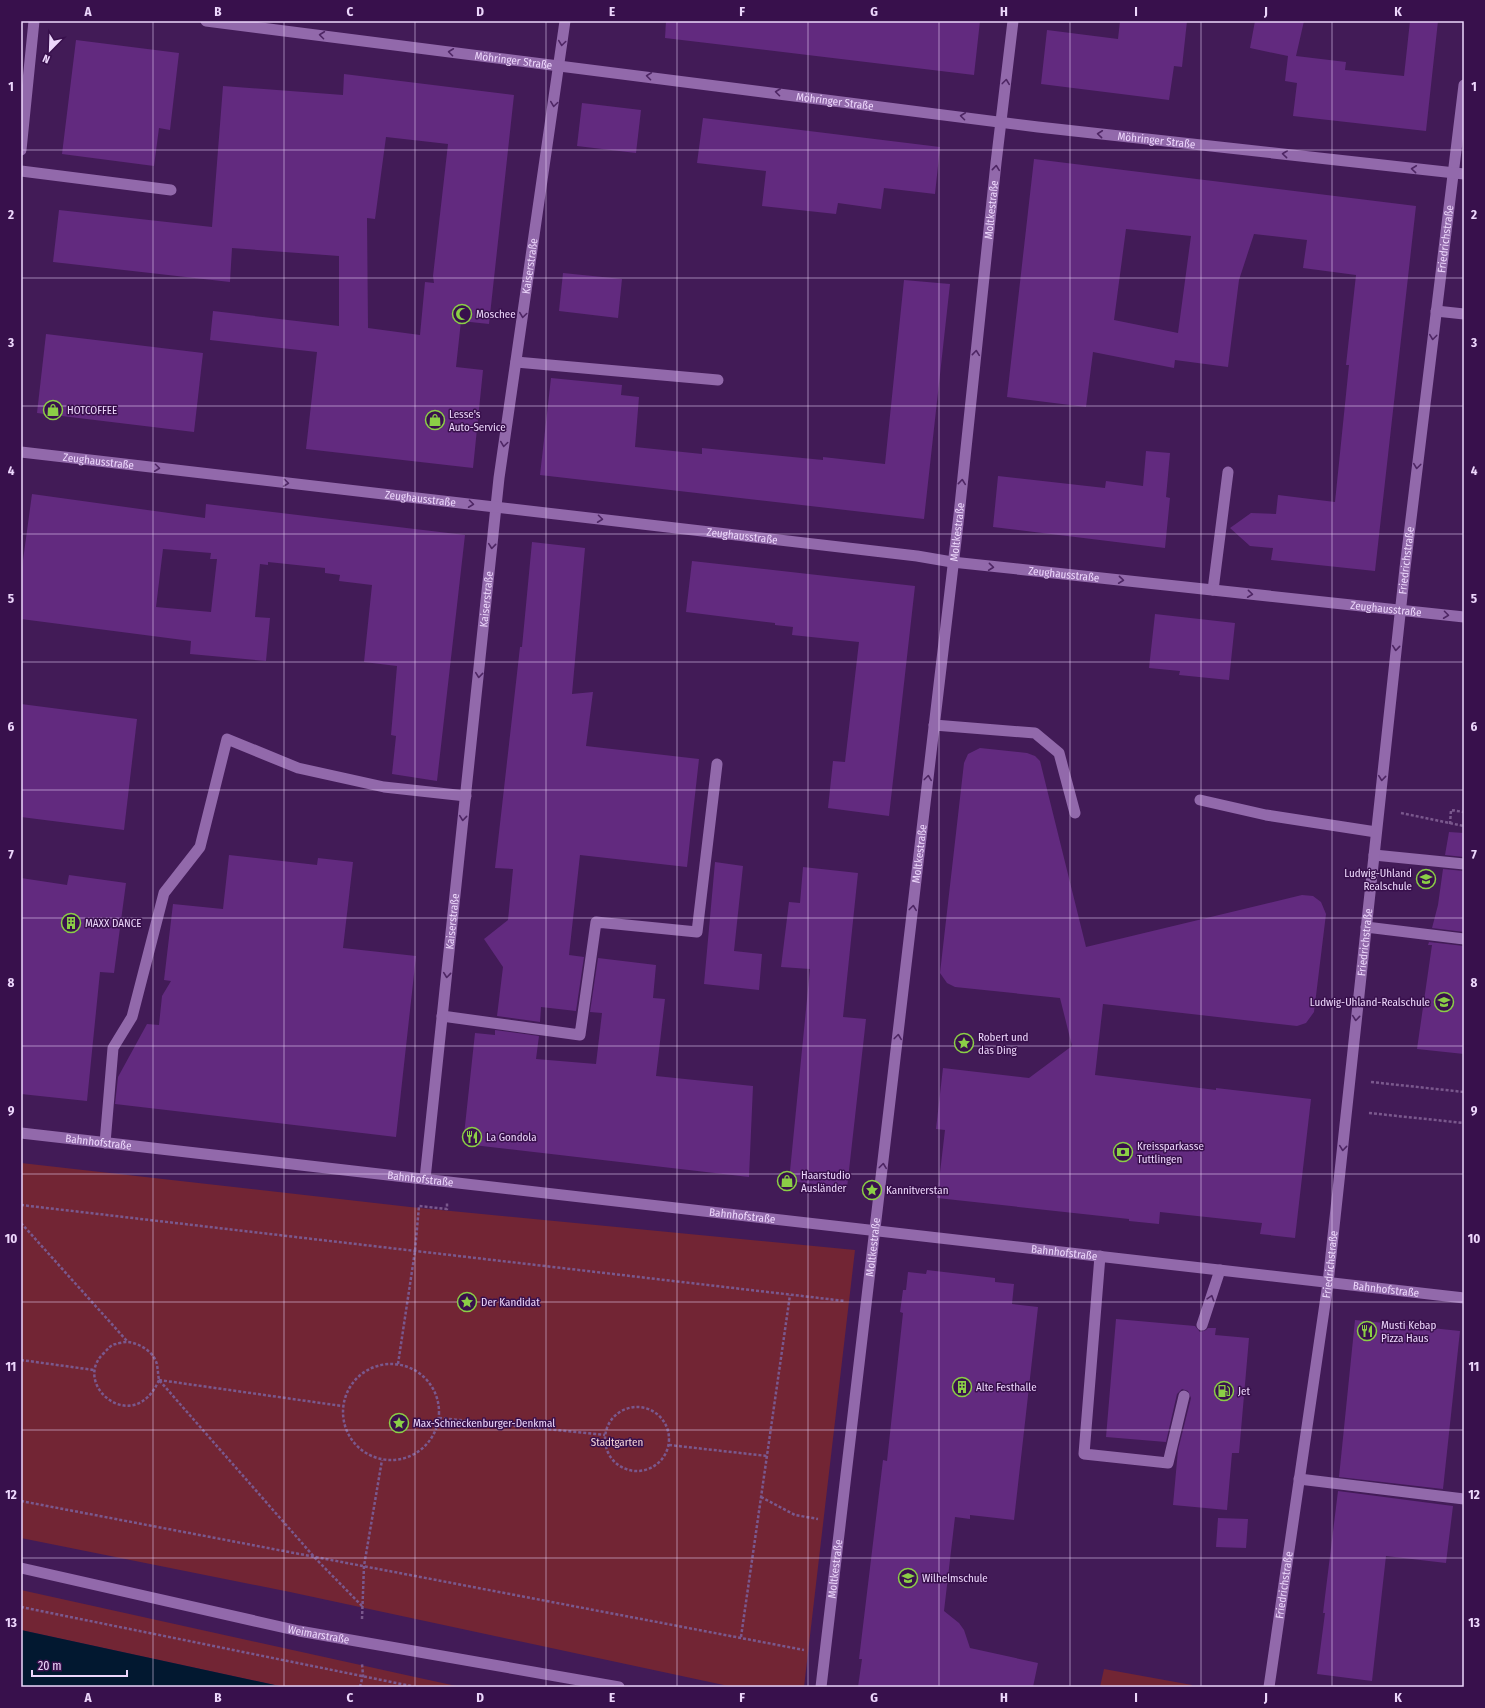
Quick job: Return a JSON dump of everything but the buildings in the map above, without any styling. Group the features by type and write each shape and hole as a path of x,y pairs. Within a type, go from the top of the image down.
{"street":[{"path":"21,150 34,21"},
{"name":"Möhringer Straße","path":"206,21 1002,121 1038,127 1459,174"},
{"name":"Kaiserstraße","path":"425,1179 496,507 565,21"},
{"name":"Moltkestraße","path":"821,1687 866,1304 876,1232 1013,21"},
{"name":"Friedrichstraße","path":"1268,1687 1328,1283 1400,610 1436,311 1459,174 1464,85"},
{"path":"21,171 171,190"},
{"path":"1436,311 1464,314"},
{"path":"516,362 718,380"},
{"name":"Zeughausstraße","path":"21,452 917,556 952,562 1464,617"},
{"path":"1213,590 1228,472"},
{"path":"934,724 1035,733 1058,752 1075,813"},
{"path":"105,1143 113,1048 132,1017 164,893 200,847 227,739 298,768 384,787 466,796"},
{"path":"442,1016 580,1034 596,922 697,932 717,764"},
{"path":"1200,800 1266,815 1376,832"},
{"path":"1374,855 1464,864"},
{"path":"1366,927 1464,940"},
{"name":"Bahnhofstraße","path":"21,1133 876,1232 1464,1298"},
{"path":"1100,1256 1084,1454 1168,1463 1184,1396"},
{"path":"1202,1325 1220,1270"},
{"path":"1299,1479 1464,1499"},
{"name":"Weimarstraße","path":"21,1568 299,1631 619,1687"}],"path":[{"path":"1379,808 1464,826"},
{"path":"1450,824 1452,810 1464,812"},
{"path":"1350,1079 1464,1092"},
{"path":"1347,1110 1464,1123"},
{"path":"21,1205 866,1304"},
{"path":"398,1364 415,1251 419,1206"},
{"path":"21,1223 128,1342"},
{"path":"741,1637 790,1295"},
{"path":"128,1342 145,1347 157,1364 159,1380 153,1393 141,1404 122,1406 107,1400 98,1389 94,1370 99,1357 112,1345 128,1342"},
{"path":"21,1360 94,1370"},
{"path":"398,1364 419,1372 436,1393 439,1418 431,1440 410,1457 382,1460 358,1448 344,1427 342,1406 348,1387 372,1367 398,1364"},
{"path":"159,1380 342,1406"},
{"path":"159,1380 316,1559 363,1607"},
{"path":"638,1407 656,1413 668,1429 669,1445 664,1458 651,1469 633,1471 618,1466 608,1454 605,1435 610,1422 622,1410 638,1407"},
{"path":"439,1418 605,1435"},
{"path":"669,1445 767,1456"},
{"path":"360,1642 364,1566 382,1460"},
{"path":"761,1497 795,1515 841,1523"},
{"path":"21,1502 316,1559 364,1566 826,1654"},
{"path":"21,1607 273,1659 363,1675 416,1687"},
{"path":"360,1687 363,1675"}],"green space":[{"name":"Stadtgarten","path":"21,1163 410,1207 855,1250 804,1687 733,1687 290,1592 21,1538"},
{"path":"21,1590 461,1687 284,1687 21,1630"},
{"path":"1104,1669 1192,1685 1192,1687 1100,1687"}],"water":[{"path":"21,1630 284,1687 21,1687"}],"place":[{"name":"Moschee","path":"462,314"},
{"name":"HOTCOFFEE","path":"53,410"},
{"name":"Lesse's Auto-Service","path":"435,420"},
{"name":"Ludwig-Uhland Realschule","path":"1426,879"},
{"name":"MAXX DANCE","path":"71,923"},
{"name":"Ludwig-Uhland-Realschule","path":"1444,1002"},
{"name":"Robert und das Ding","path":"964,1043"},
{"name":"La Gondola","path":"472,1137"},
{"name":"Kreissparkasse Tuttlingen","path":"1123,1152"},
{"name":"Haarstudio Ausländer","path":"787,1181"},
{"name":"Kannitverstan","path":"872,1190"},
{"name":"Der Kandidat","path":"467,1302"},
{"name":"Musti Kebap Pizza Haus","path":"1367,1331"},
{"name":"Alte Festhalle","path":"962,1387"},
{"name":"Jet","path":"1224,1391"},
{"name":"Max-Schneckenburger-Denkmal","path":"399,1423"},
{"name":"Wilhelmschule","path":"908,1578"}]}
